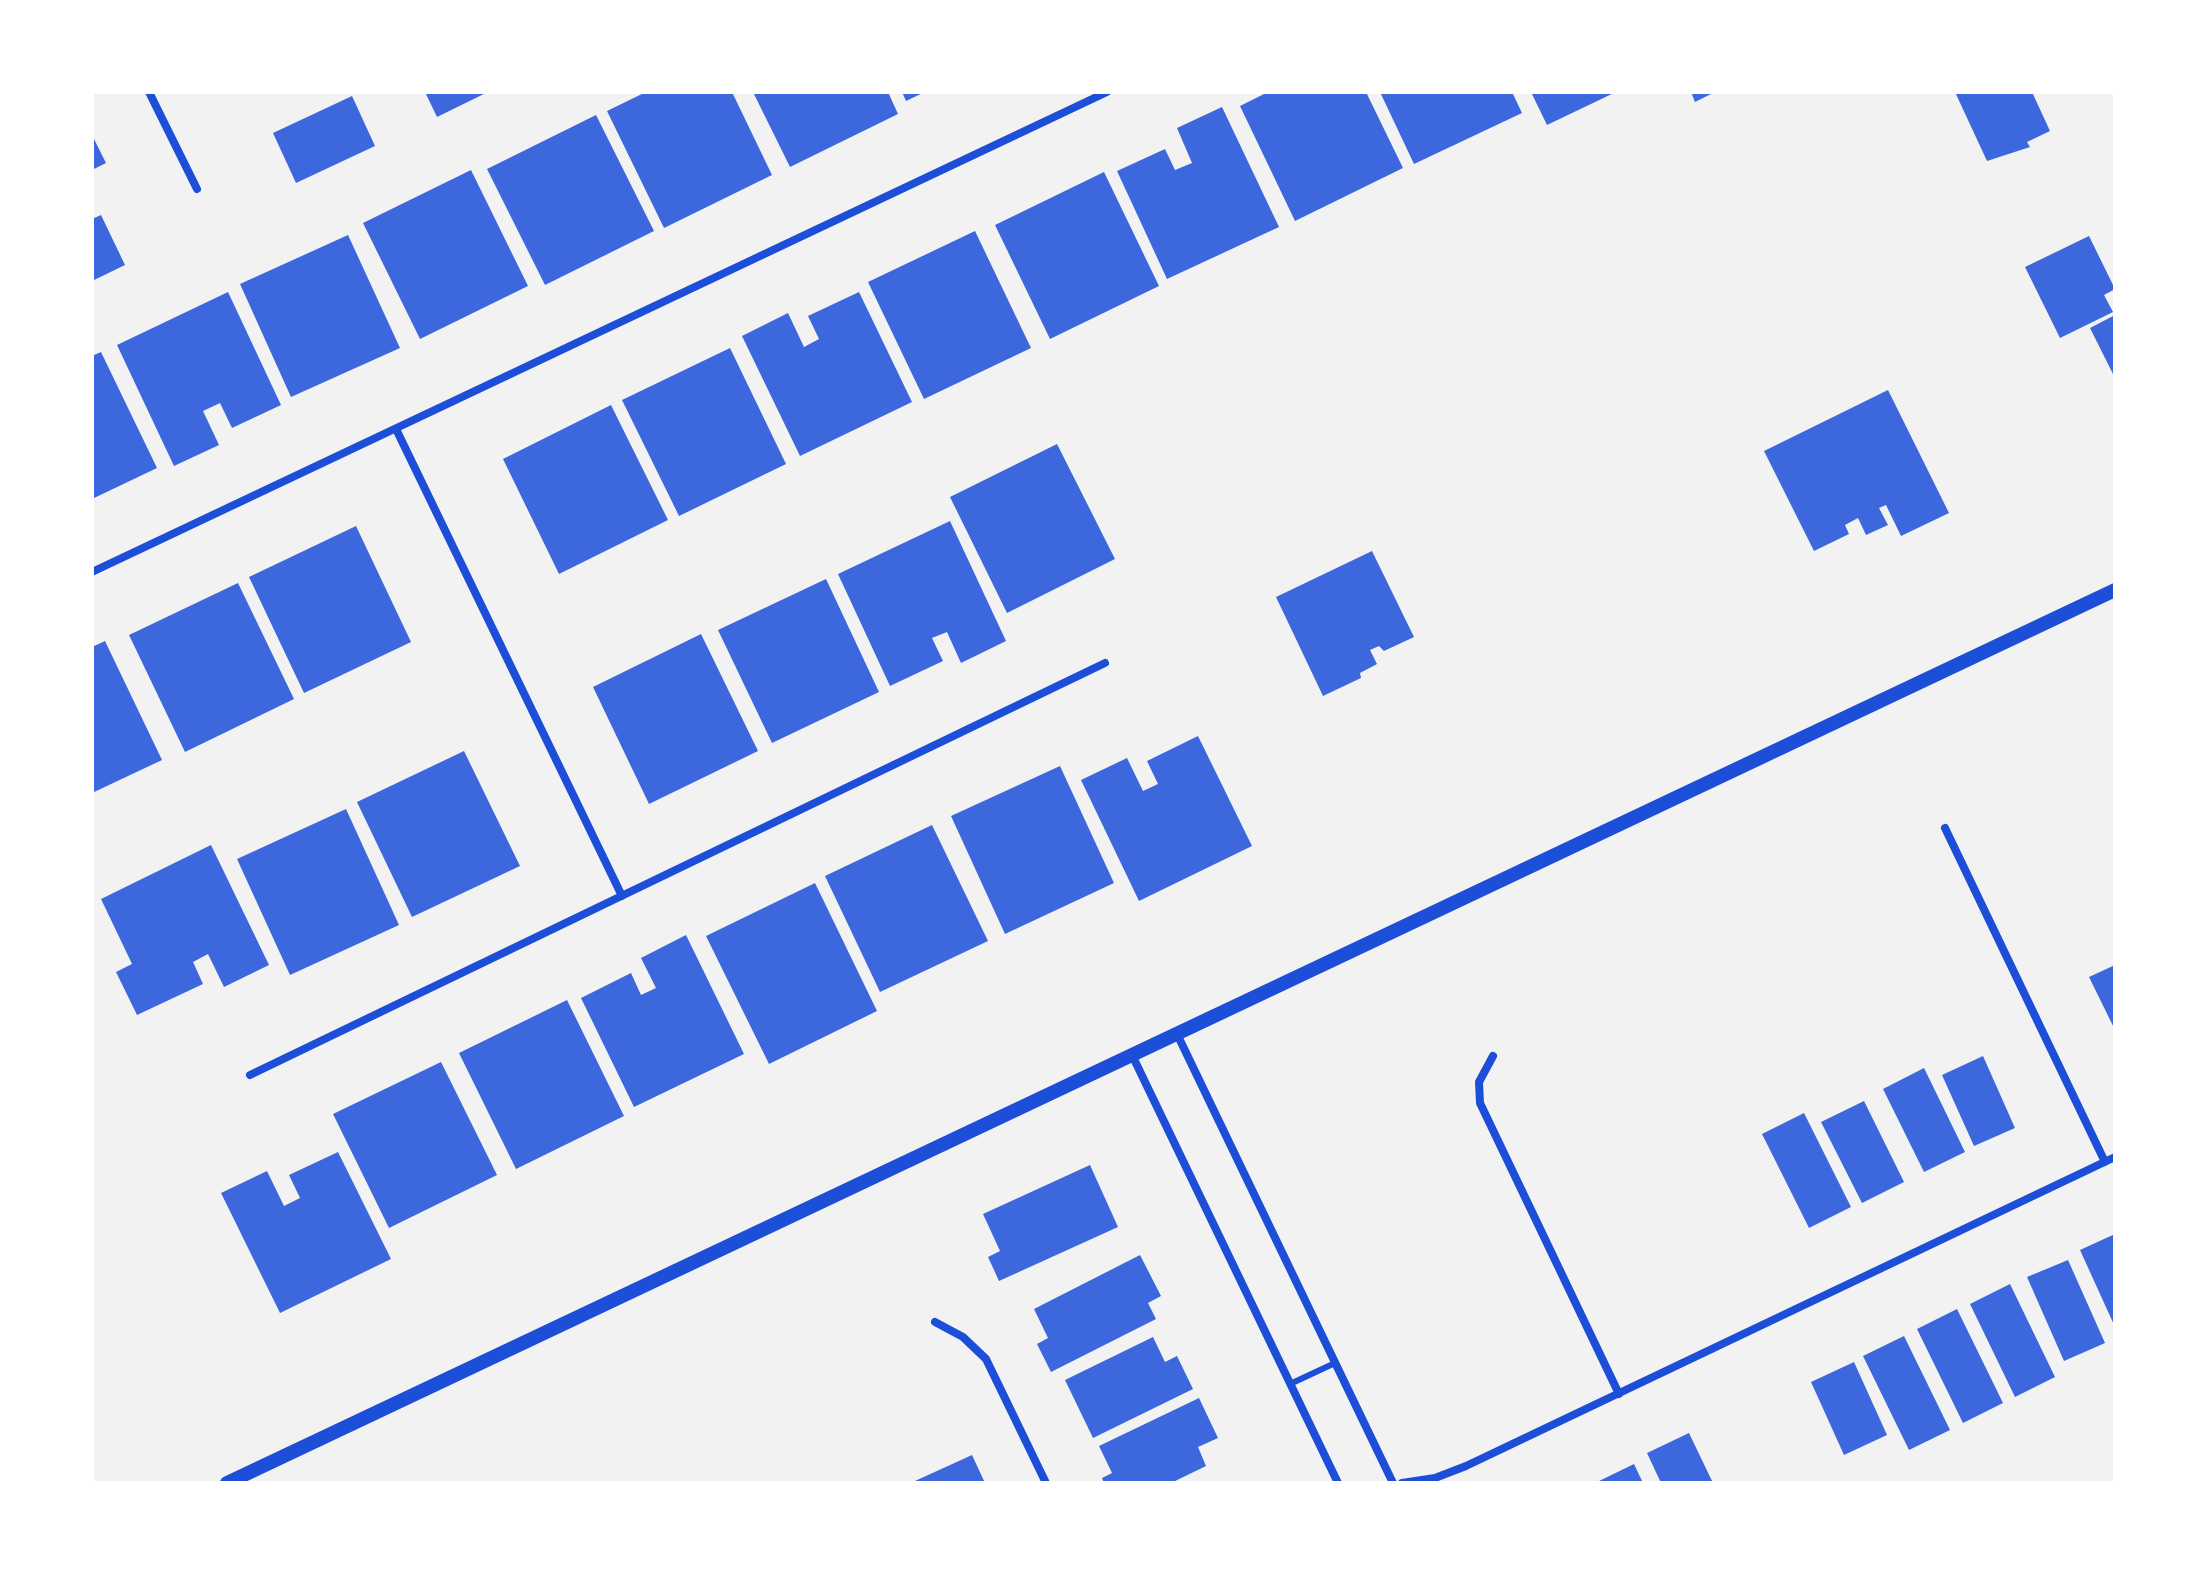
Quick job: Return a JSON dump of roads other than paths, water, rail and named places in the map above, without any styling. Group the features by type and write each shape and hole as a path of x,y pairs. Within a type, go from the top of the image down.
{"street":[{"path":"149,92 197,189"},
{"path":"92,572 1107,92"},
{"path":"396,429 622,896"},
{"path":"227,1483 1178,1036 2115,590"},
{"path":"250,1075 1105,663"},
{"path":"1945,828 2105,1162"},
{"path":"1178,1036 1393,1483"},
{"path":"1493,1056 1479,1082 1480,1103 1619,1394"},
{"path":"1133,1057 1338,1483"},
{"path":"1402,1483 1435,1478 1466,1466 2115,1157"},
{"path":"935,1322 963,1337 986,1359 1046,1483"}],"lane":[{"path":"1290,1384 1335,1363"}]}
